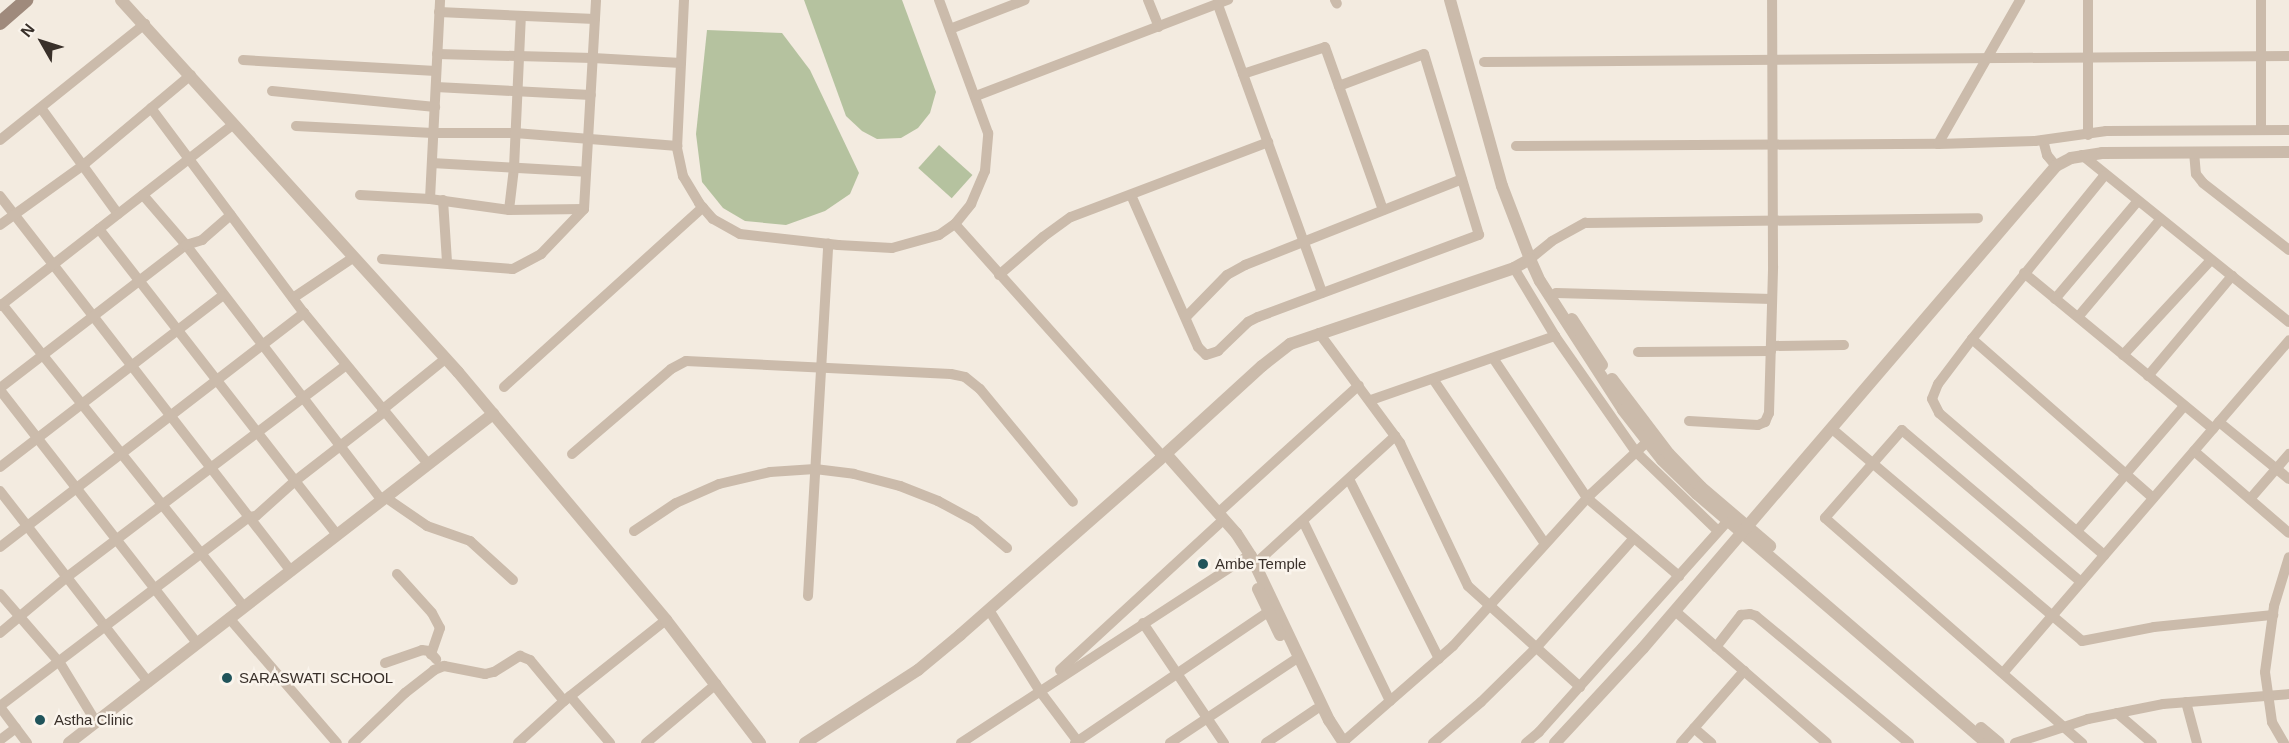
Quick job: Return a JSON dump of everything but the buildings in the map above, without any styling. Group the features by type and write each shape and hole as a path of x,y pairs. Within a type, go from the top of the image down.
{"main road":[{"path":"0,23 26,0"}],"street":[{"path":"121,0 191,75 493,414 666,620 760,743"},
{"path":"430,199 440,0"},
{"path":"382,259 447,262 513,269 527,264 541,254 584,209 596,0"},
{"path":"684,0 677,146 683,176 702,207 714,219 740,234 828,244 892,248 939,235 955,224 971,204 985,171 988,133 939,0"},
{"path":"950,29 1025,0"},
{"path":"1148,0 1159,27"},
{"path":"1450,0 1502,186 1539,281 1581,348 1648,441 1662,460 1987,743"},
{"path":"1689,421 1758,425 1765,422 1769,413 1773,219 1772,0"},
{"path":"1938,144 2020,0"},
{"path":"2088,0 2088,135"},
{"path":"2261,0 2261,130"},
{"path":"975,96 1224,2 1243,74 1322,293"},
{"path":"439,12 595,19"},
{"path":"509,210 514,168 521,16"},
{"path":"0,140 145,24"},
{"path":"1243,74 1323,47 1383,210"},
{"path":"437,54 681,63"},
{"path":"1131,195 1201,352 1210,355 1258,317 1479,235 1424,54 1339,86"},
{"path":"1484,62 2289,56"},
{"path":"243,60 436,71"},
{"path":"0,225 82,166 191,75"},
{"path":"436,87 591,95"},
{"path":"272,91 435,107"},
{"path":"40,108 118,214"},
{"path":"152,108 345,366 428,464"},
{"path":"234,124 1,305 244,607"},
{"path":"296,126 433,133 515,133 588,137 677,146"},
{"path":"1516,146 1938,144 2043,140 2106,131 2289,130"},
{"path":"2043,140 2047,155 2056,166"},
{"path":"999,275 1043,237 1071,217 1268,142"},
{"path":"2194,152 2196,174 2203,183 2289,250"},
{"path":"1555,743 1675,611 2056,166 2082,155 2289,152"},
{"path":"2082,155 2104,176 2289,322"},
{"path":"432,163 586,172"},
{"path":"2104,176 2024,273 1933,392 1933,406 2104,555"},
{"path":"1186,317 1227,275 1303,240 1462,180"},
{"path":"143,195 186,245 222,296 383,499 427,526 470,541 513,580"},
{"path":"360,195 430,199 509,210 584,209"},
{"path":"0,196 291,571"},
{"path":"443,201 447,262"},
{"path":"2055,299 2137,202"},
{"path":"504,387 702,207"},
{"path":"197,643 0,389 186,245 202,240 231,215"},
{"path":"806,743 918,670 1163,457 1262,366 1290,344 1514,268 1530,259 1552,241 1585,223 1978,218"},
{"path":"2078,317 2160,220"},
{"path":"955,224 1219,519 1236,533 1341,743"},
{"path":"99,229 337,535"},
{"path":"808,596 828,244"},
{"path":"293,298 354,257"},
{"path":"1530,259 1556,293 1637,415 1669,454 1730,518"},
{"path":"2123,355 2211,260"},
{"path":"1514,268 1555,336 1636,452 1718,531"},
{"path":"2024,273 2184,406 2216,425 2289,479"},
{"path":"2148,376 2232,276"},
{"path":"1556,293 1772,299"},
{"path":"0,467 222,296"},
{"path":"0,547 304,313"},
{"path":"1319,333 1371,400 1395,436 1424,489 1468,585 1580,687"},
{"path":"1371,400 1555,336"},
{"path":"1972,339 2153,498"},
{"path":"2003,673 2289,340"},
{"path":"1638,352 1844,345"},
{"path":"1493,358 1587,498 1679,576"},
{"path":"27,743 0,706 60,663 249,517 256,516 295,481 445,359"},
{"path":"572,454 671,369 686,361 951,374 965,377 980,389 1073,502"},
{"path":"0,633 116,539 345,366"},
{"path":"1433,379 1545,544"},
{"path":"1039,690 1359,385"},
{"path":"2077,531 2184,406"},
{"path":"69,743 493,414"},
{"path":"1831,428 2082,641 2154,627 2273,615"},
{"path":"2081,582 1902,430 1825,518 2082,743"},
{"path":"961,743 1143,623 1250,561 1303,521 1395,436"},
{"path":"1341,743 1439,659 1587,498 1648,441"},
{"path":"2194,451 2289,533"},
{"path":"2250,499 2289,454"},
{"path":"634,531 676,503 719,484 770,471 815,469 854,474 919,494 975,521 1007,548"},
{"path":"1349,479 1439,659"},
{"path":"0,491 148,682"},
{"path":"1526,743 1580,687 1730,518"},
{"path":"1303,521 1390,701"},
{"path":"1744,530 1999,743"},
{"path":"1433,743 1481,702 1536,648 1634,538"},
{"path":"2284,743 2272,722 2265,672 2273,615 2289,557"},
{"path":"1250,561 1269,612 1316,709 1341,743"},
{"path":"397,574 432,613 440,628 431,654"},
{"path":"0,594 60,663 96,722"},
{"path":"989,610 1039,690 1077,742 1269,612"},
{"path":"1675,611 1827,743"},
{"path":"1716,647 1741,615 1756,616 1909,743"},
{"path":"229,618 337,743"},
{"path":"518,743 567,698 666,620"},
{"path":"1143,623 1179,673 1224,743"},
{"path":"385,663 422,650 431,654 442,667 485,674 494,672 520,656 530,660 610,743"},
{"path":"1170,743 1293,661"},
{"path":"353,743 405,693 442,667"},
{"path":"1681,743 1744,671"},
{"path":"646,743 716,684"},
{"path":"2015,743 2063,726 2117,713 2186,702 2289,694"},
{"path":"2186,702 2197,743"},
{"path":"1266,743 1316,709"},
{"path":"2117,713 2152,743"},
{"path":"0,740 16,728"},
{"path":"1694,728 1711,743"}],"green space":[{"path":"804,0 902,0 936,92 930,113 918,128 901,138 877,139 862,131 846,116"},
{"path":"707,30 782,33 810,70 859,173 850,194 825,211 786,225 745,221 723,208 702,182 696,134"},
{"path":"939,145 972,175 952,198 918,168"}],"place":[{"name":"Ambe Temple","path":"1203,564"},
{"name":"SARASWATI SCHOOL","path":"227,678"},
{"name":"Astha Clinic","path":"40,720"}]}
